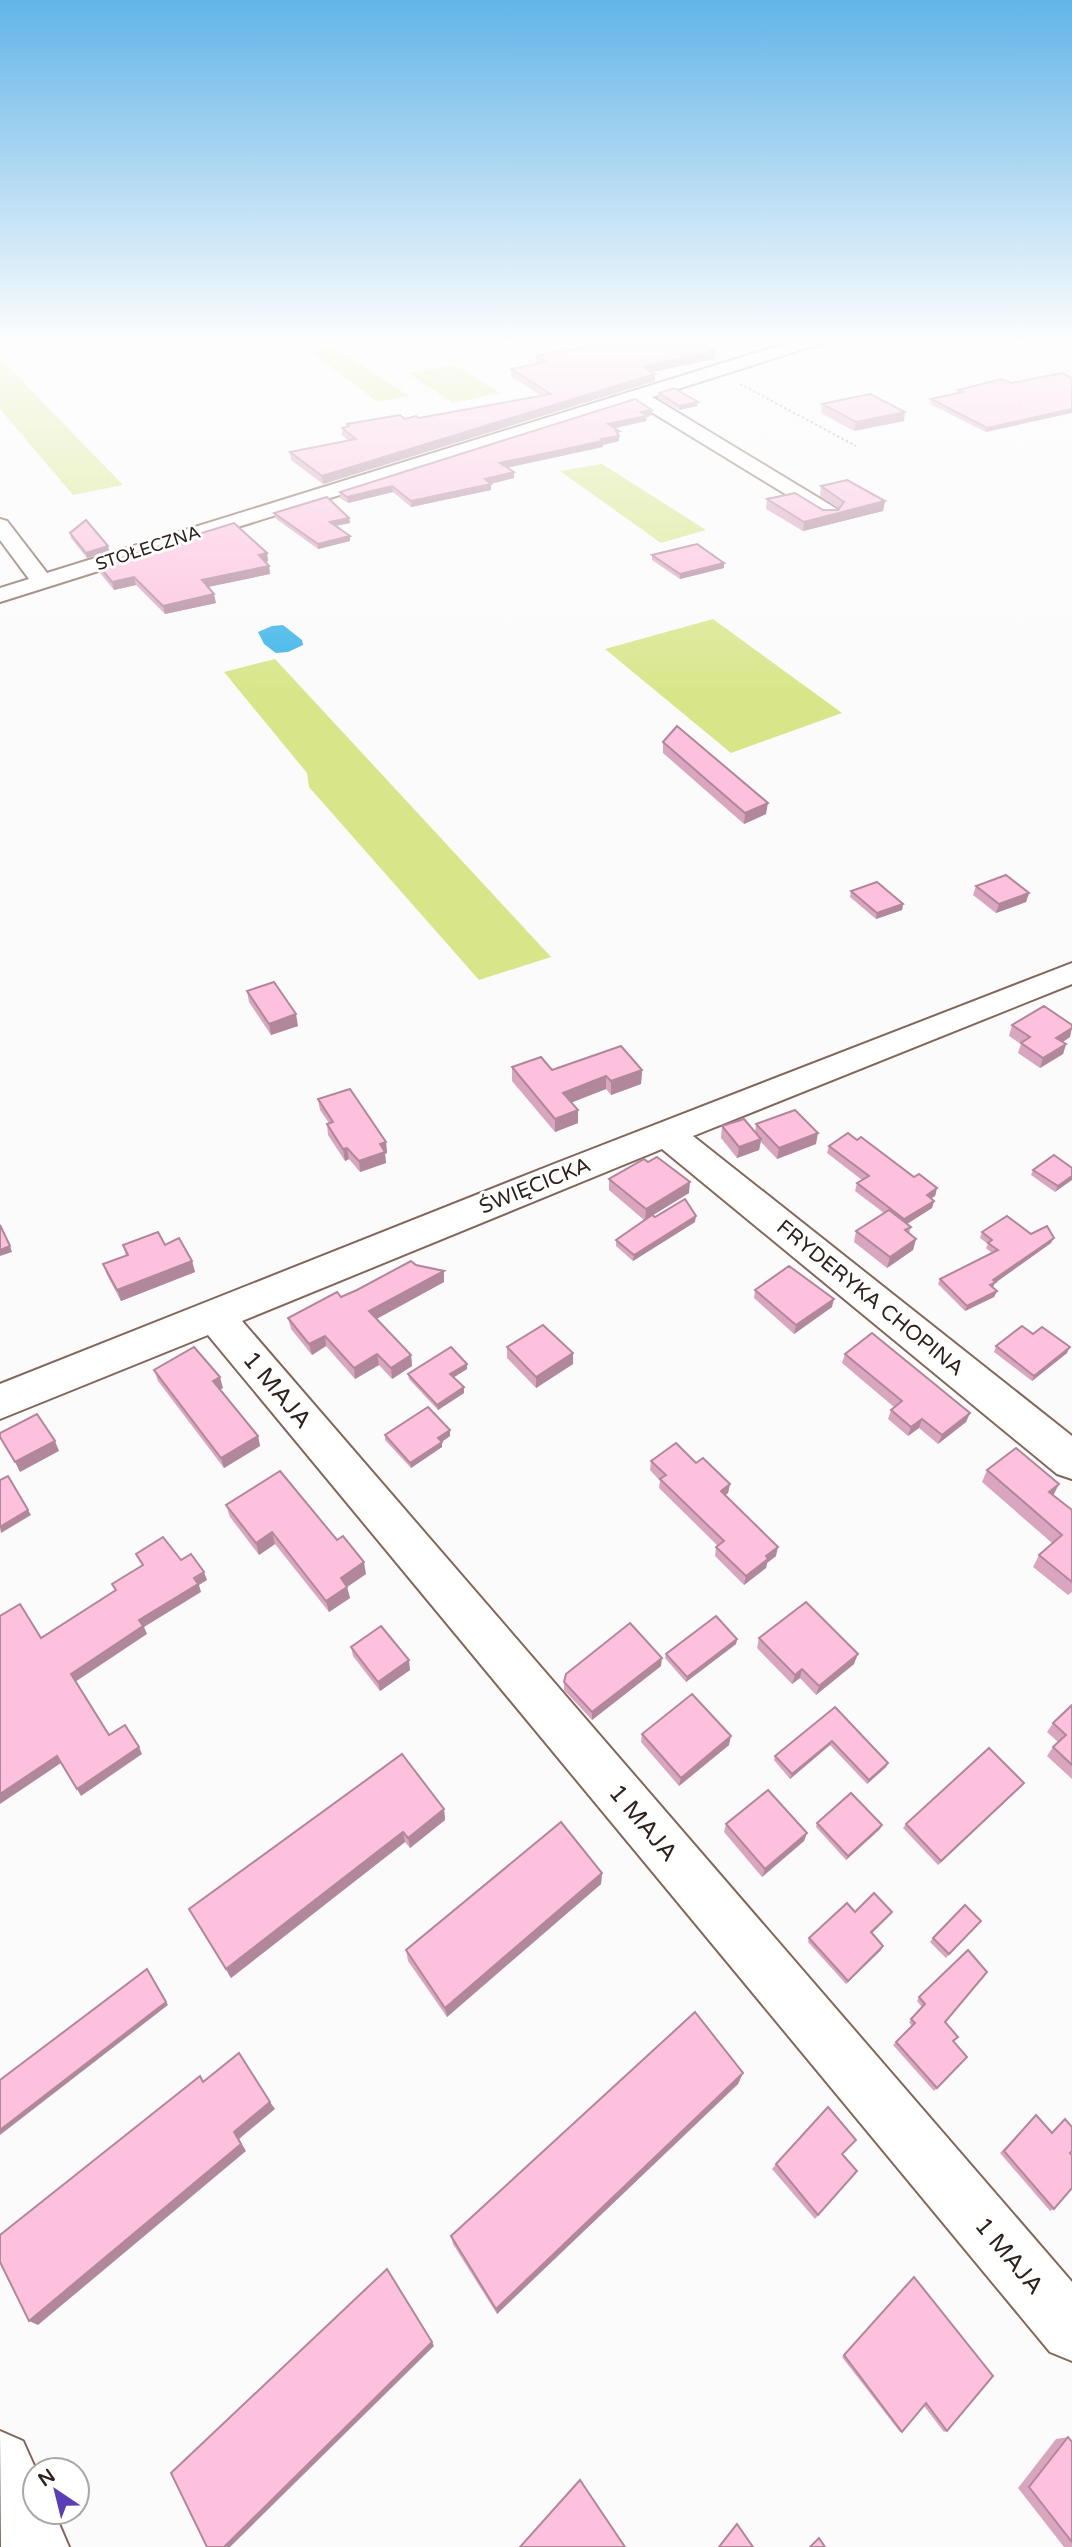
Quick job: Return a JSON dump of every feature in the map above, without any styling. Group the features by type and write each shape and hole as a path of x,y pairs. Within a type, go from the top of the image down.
{"street":[{"name":"STOŁECZNA","path":"0,595 436,458"},
{"path":"739,458 830,513"},
{"path":"0,525 43,581"},
{"name":"ŚWIĘCICKA","path":"0,1402 1072,973"},
{"path":"1038,987 1072,1008"},
{"name":"FRYDERYKA CHOPINA","path":"667,1134 1072,1461"},
{"name":"1 MAJA","path":"215,1316 1072,2330"},
{"path":"0,2464 35,2547"}],"green space":[{"path":"41,458 97,458 123,485 73,495"},
{"path":"602,464 706,530 661,543 560,471"},
{"path":"713,619 842,713 731,753 605,649"},
{"path":"275,659 551,957 479,980 309,787 307,773 224,672"}],"water":[{"path":"283,625 302,640 303,645 288,652 276,653 264,644 258,632"}],"building":[{"path":"298,458 381,458 322,476"},
{"path":"448,458 524,458 500,463 514,472 485,479 491,484 411,501 392,486 347,497 340,492"},
{"path":"847,480 885,501 804,522 767,499 795,493 823,510 838,510 844,502 821,486"},
{"path":"327,497 349,518 330,522 350,536 318,544 274,513"},
{"path":"86,520 108,546 86,553 70,533"},
{"path":"234,523 267,553 259,555 269,566 202,580 214,594 163,606 134,577 112,582 98,565"},
{"path":"697,544 724,563 680,574 652,555"},
{"path":"677,726 768,803 745,813 663,742"},
{"path":"1006,875 1029,893 999,904 976,886"},
{"path":"877,882 903,904 877,913 851,891"},
{"path":"274,982 296,1014 269,1024 247,991"},
{"path":"1044,1006 1072,1025 1072,1028 1056,1038 1066,1044 1043,1058 1021,1043 1030,1037 1012,1025"},
{"path":"621,1046 642,1070 611,1081 606,1076 563,1093 578,1110 555,1119 512,1067 541,1057 552,1070"},
{"path":"350,1089 386,1142 380,1144 385,1152 359,1161 347,1148 343,1149 327,1124 333,1122 318,1099"},
{"path":"795,1110 818,1133 779,1148 756,1124"},
{"path":"744,1119 761,1139 739,1147 722,1126"},
{"path":"848,1133 857,1140 861,1137 914,1177 919,1174 937,1188 927,1195 934,1201 904,1219 857,1183 869,1176 829,1146"},
{"path":"1054,1155 1072,1168 1072,1176 1058,1186 1033,1170"},
{"path":"657,1157 690,1182 646,1209 609,1179 644,1159 648,1162"},
{"path":"685,1199 696,1216 634,1255 616,1240 652,1215 655,1217"},
{"path":"889,1210 911,1227 905,1230 916,1239 890,1257 856,1231"},
{"path":"1007,1216 1031,1234 1047,1226 1054,1238 993,1280 996,1282 990,1285 997,1291 967,1306 940,1279 998,1250 988,1243 992,1240 982,1232"},
{"path":"0,1225 10,1246 0,1250"},
{"path":"158,1232 165,1245 179,1238 192,1261 117,1290 103,1264 128,1255 123,1245"},
{"path":"411,1261 416,1265 444,1271 369,1311 411,1355 391,1368 377,1354 354,1368 325,1336 309,1344 288,1318 337,1292 341,1297 357,1290"},
{"path":"789,1266 834,1299 796,1325 755,1290"},
{"path":"543,1325 573,1353 536,1377 507,1347"},
{"path":"1022,1326 1033,1334 1042,1327 1070,1347 1034,1376 996,1346"},
{"path":"872,1333 970,1413 942,1435 922,1419 911,1427 891,1410 902,1401 845,1354"},
{"path":"194,1347 220,1377 213,1381 258,1436 221,1458 154,1370"},
{"path":"451,1347 467,1364 450,1374 464,1387 437,1405 408,1374"},
{"path":"428,1407 450,1430 438,1438 442,1442 410,1463 385,1435"},
{"path":"37,1414 55,1441 15,1462 0,1433"},
{"path":"676,1443 696,1463 703,1458 730,1484 721,1491 778,1547 766,1556 768,1559 746,1576 716,1547 724,1541 660,1479 666,1475 651,1461"},
{"path":"1016,1448 1059,1484 1049,1492 1072,1510 1072,1582 1039,1555 1062,1535 987,1470"},
{"path":"280,1471 337,1540 343,1536 364,1562 341,1578 347,1587 326,1601 272,1532 256,1543 226,1505"},
{"path":"8,1476 28,1510 0,1527 0,1480"},
{"path":"163,1537 181,1560 191,1554 204,1572 194,1578 198,1584 139,1620 143,1626 71,1674 109,1735 125,1725 139,1747 77,1789 57,1756 0,1794 0,1616 20,1604 41,1638 116,1590 112,1584 143,1565 136,1554"},
{"path":"806,1602 858,1654 819,1686 802,1669 795,1675 759,1638"},
{"path":"716,1616 737,1639 687,1677 666,1654"},
{"path":"630,1623 662,1658 592,1712 564,1682 566,1674"},
{"path":"381,1626 409,1660 378,1682 351,1647"},
{"path":"692,1694 731,1736 681,1778 642,1734"},
{"path":"1072,1705 1072,1765 1053,1747 1066,1735 1053,1723"},
{"path":"835,1707 888,1763 869,1780 832,1741 792,1774 775,1756"},
{"path":"989,1748 1024,1783 941,1861 906,1824"},
{"path":"402,1754 444,1809 408,1838 403,1832 226,1969 189,1909"},
{"path":"768,1790 807,1833 765,1869 726,1824"},
{"path":"851,1793 882,1825 848,1856 817,1823"},
{"path":"561,1822 602,1873 445,2008 406,1950"},
{"path":"874,1893 892,1912 871,1932 883,1946 848,1981 809,1938 847,1903 855,1912"},
{"path":"965,1905 981,1921 949,1954 933,1938"},
{"path":"968,1950 987,1972 945,2022 958,2037 953,2041 967,2057 937,2088 896,2042 915,2023 911,2019 925,2004 919,1997"},
{"path":"147,1969 166,2002 0,2130 0,2080"},
{"path":"695,2012 743,2073 496,2309 451,2236"},
{"path":"239,2053 270,2102 234,2132 241,2144 29,2321 0,2262 0,2235 200,2076 203,2082"},
{"path":"828,2107 856,2140 842,2154 857,2171 818,2215 776,2164"},
{"path":"1036,2115 1052,2133 1065,2119 1072,2127 1072,2188 1054,2209 1004,2151"},
{"path":"387,2269 432,2342 224,2547 207,2547 171,2473"},
{"path":"914,2277 993,2376 947,2431 926,2403 902,2432 844,2355"},
{"path":"1068,2437 1072,2442 1072,2542 1029,2487"},
{"path":"580,2480 625,2547 520,2547"},
{"path":"737,2524 753,2547 719,2547"},
{"path":"819,2538 825,2547 810,2547"}]}
